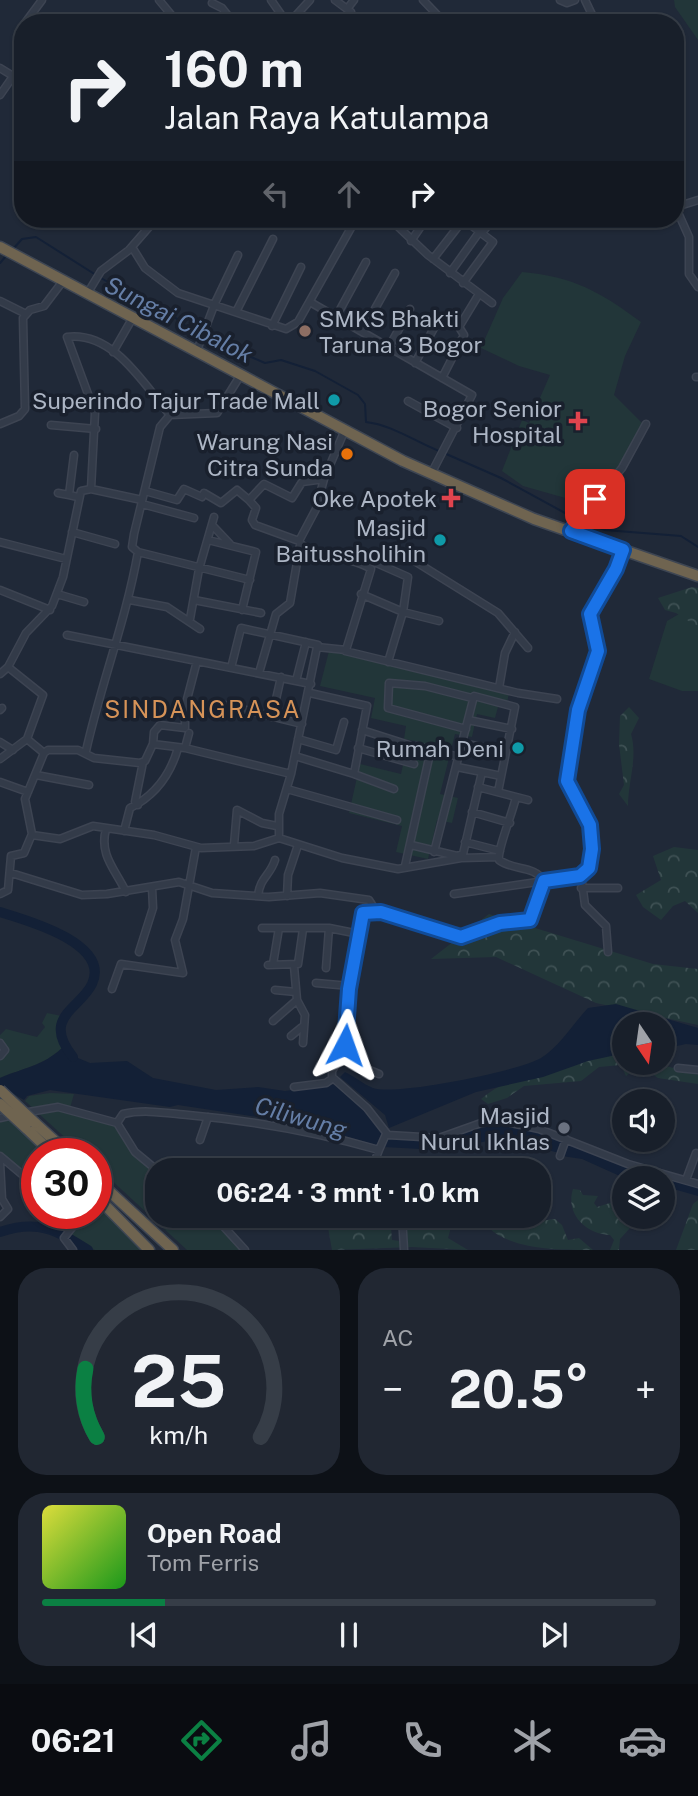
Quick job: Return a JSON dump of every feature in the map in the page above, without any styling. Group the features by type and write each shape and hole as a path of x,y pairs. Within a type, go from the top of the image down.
{"highway":[{"path":"6,250 344,432 431,474 534,519 577,523 623,550 698,576"},
{"path":"0,1090 41,1138"},
{"path":"0,1104 48,1138"},
{"path":"112,1194 172,1248"},
{"path":"112,1212 149,1250"}],"street":[{"path":"159,0 171,14"},
{"path":"297,14 310,0"},
{"path":"335,0 349,10 354,0"},
{"path":"423,0 436,14"},
{"path":"560,0 567,3 575,0"},
{"path":"212,3 227,14"},
{"path":"0,68 13,76 0,95"},
{"path":"684,225 689,237 689,274 698,287"},
{"path":"87,294 97,276 132,247 148,228"},
{"path":"132,247 145,268 178,293 215,303 272,326 293,326 310,302 351,228"},
{"path":"400,228 411,241 450,273 492,303"},
{"path":"411,241 420,228"},
{"path":"433,258 456,228"},
{"path":"463,283 493,244 475,228"},
{"path":"450,273 485,228"},
{"path":"236,312 272,239"},
{"path":"196,353 215,303 238,255"},
{"path":"337,317 366,262"},
{"path":"272,326 301,267"},
{"path":"362,332 396,273"},
{"path":"0,424 19,416 24,409 21,325 26,314 44,306 63,281"},
{"path":"442,378 464,335 459,328 479,294"},
{"path":"0,301 26,314"},
{"path":"310,302 472,396 431,474"},
{"path":"389,347 410,309"},
{"path":"415,363 440,317"},
{"path":"113,352 132,319"},
{"path":"91,489 96,429 90,396 67,337 92,339 113,352 136,373 170,415"},
{"path":"170,415 217,413 240,376"},
{"path":"408,401 457,428"},
{"path":"170,415 158,432 132,547 138,552 250,580"},
{"path":"577,523 622,468 646,424"},
{"path":"51,425 96,429"},
{"path":"259,673 278,610 287,608 290,603 299,543 316,509 324,479 344,432"},
{"path":"69,495 74,455"},
{"path":"249,500 264,484 292,498 302,482 324,479"},
{"path":"0,674 8,667 26,633 50,610 57,594 81,490 91,489 142,502 194,519"},
{"path":"145,491 177,500 184,489 202,497 204,493 221,503 236,490 256,508 252,520 255,525 315,552 348,558 370,568 345,651"},
{"path":"58,493 78,497"},
{"path":"190,619 214,517"},
{"path":"212,525 231,545"},
{"path":"72,533 115,544"},
{"path":"208,540 256,552 242,610"},
{"path":"0,542 66,559"},
{"path":"454,894 580,875 590,867 591,834 588,819 568,784 568,776 578,710 598,651 590,614 616,569 623,550"},
{"path":"86,751 92,717 130,600 138,552"},
{"path":"408,557 492,609 528,648"},
{"path":"374,562 408,576 403,612 388,662"},
{"path":"0,590 50,610"},
{"path":"57,594 84,602"},
{"path":"361,594 403,612 439,621"},
{"path":"130,600 167,607 190,619 200,629"},
{"path":"194,600 261,613"},
{"path":"231,668 240,629 557,699"},
{"path":"499,688 505,653 515,632"},
{"path":"67,635 311,684"},
{"path":"296,681 306,642"},
{"path":"279,838 277,826 310,693 318,646"},
{"path":"138,805 135,802 144,762 153,744 154,732 160,725 180,730 186,727 185,706 197,661"},
{"path":"0,760 27,739 43,695 8,667"},
{"path":"272,717 281,677"},
{"path":"466,729 388,708 389,683 425,686 514,706 512,729 498,792"},
{"path":"310,693 368,706 354,774"},
{"path":"434,852 472,698"},
{"path":"226,705 302,724"},
{"path":"468,720 512,729"},
{"path":"298,739 336,750 344,722"},
{"path":"362,730 459,757"},
{"path":"124,831 129,811 164,780 189,733"},
{"path":"27,739 44,753"},
{"path":"0,742 13,750"},
{"path":"462,743 506,752"},
{"path":"153,744 291,774"},
{"path":"358,748 414,764"},
{"path":"405,866 431,749"},
{"path":"0,894 7,891 12,856 24,853 32,835 25,801 44,753 48,750 86,751 94,758 144,762"},
{"path":"295,756 394,789"},
{"path":"457,766 501,776"},
{"path":"411,845 461,856 482,772"},
{"path":"36,775 89,785"},
{"path":"0,782 28,792"},
{"path":"478,787 528,800"},
{"path":"287,789 397,820"},
{"path":"499,854 516,797"},
{"path":"234,845 237,810 262,823 277,826"},
{"path":"472,812 510,823"},
{"path":"32,835 56,839 89,827 155,835 196,847 254,846 279,838 398,869 499,854"},
{"path":"106,829 106,857 126,892"},
{"path":"465,842 499,854 507,867 536,872 544,881"},
{"path":"287,896 288,875 298,845"},
{"path":"112,989 121,964 183,974 183,964 175,943 196,847"},
{"path":"258,896 259,883 272,869 275,860"},
{"path":"11,873 70,894 126,892 175,881 212,893 258,896 320,893 369,900 376,911"},
{"path":"580,875 585,905 606,926 608,952"},
{"path":"385,1134 367,1108 334,1078 332,1071 345,1048 349,986 363,914 376,911 451,935 467,936 500,923 530,920 544,881"},
{"path":"139,952 153,908 152,887"},
{"path":"581,888 618,888"},
{"path":"262,928 329,928 359,934"},
{"path":"279,928 270,965 295,966"},
{"path":"326,968 329,928"},
{"path":"303,929 299,961 295,966 297,1000 304,1013 303,1043"},
{"path":"316,983 349,986"},
{"path":"275,990 296,992"},
{"path":"273,1021 297,1000"},
{"path":"291,1037 302,1027"},
{"path":"0,1043 5,1050 0,1056"},
{"path":"340,1058 345,1063 379,1074"},
{"path":"678,1068 698,1070"},
{"path":"294,1087 326,1083 334,1078"},
{"path":"0,1118 58,1107 117,1123 135,1152 145,1160"},
{"path":"117,1123 123,1114 136,1111 208,1117 299,1128 380,1148"},
{"path":"200,1140 208,1117"},
{"path":"385,1134 439,1138 481,1123 502,1121 566,1139 628,1164 698,1184"},
{"path":"376,1158 385,1134"},
{"path":"560,1156 566,1139"},
{"path":"686,1180 696,1153"},
{"path":"0,1156 21,1174"},
{"path":"0,1163 2,1199 8,1209 0,1217"},
{"path":"226,1228 245,1250"},
{"path":"403,1228 404,1250"},
{"path":"69,1229 66,1235 73,1250"}],"green space":[{"path":"674,0 698,0 698,40 684,20 684,14 680,14"},
{"path":"522,272 557,278 585,287 641,322 625,356 614,395 645,426 619,468 590,505 523,486 502,471 522,420 529,423 550,375 519,366 481,348 503,298"},
{"path":"692,587 698,588 698,627 676,613 665,610 658,598"},
{"path":"679,614 698,618 698,691 682,691 649,679 667,621"},
{"path":"329,651 509,693 506,708 498,707 495,718 477,714 472,737 455,734 440,794 458,798 452,823 437,820 428,859 396,852 402,826 349,813 360,764 401,774 403,765 414,767 420,742 404,739 406,726 371,718 375,698 320,686"},
{"path":"629,707 639,718 631,734 633,761 628,806 619,794 624,785 619,744 620,716"},
{"path":"674,847 698,850 698,913 685,901 673,906 661,920 643,907 636,895 661,880 653,856"},
{"path":"489,914 653,964 698,969 698,1025 676,1020 676,1012 638,1012 596,1003 496,957 431,959"},
{"path":"47,1013 62,1016 56,1025 62,1048 40,1063 0,1078 0,1035 6,1029 37,1037 45,1027 42,1023"},
{"path":"612,1052 612,1066 599,1067 581,1081 524,1086 507,1098 488,1104 481,1099 512,1080 549,1066"},
{"path":"676,1069 698,1075 698,1084 654,1075 675,1075"},
{"path":"74,1094 70,1108 35,1110 25,1101 29,1096"},
{"path":"0,1104 36,1138 21,1138 21,1174 0,1156"},
{"path":"62,1109 116,1120 133,1150 145,1160 145,1211 112,1181 112,1138 66,1138 38,1113"},
{"path":"573,1189 580,1190 583,1195 598,1196 594,1203 597,1207 612,1202 612,1229 629,1229 620,1239 619,1250 610,1250 614,1240 610,1235 593,1231 580,1221 572,1207"},
{"path":"698,1200 698,1250 676,1250 693,1204"},
{"path":"112,1212 149,1250 95,1250 67,1235 71,1229 112,1229"},
{"path":"555,1219 562,1225 568,1240 579,1238 593,1250 529,1246 499,1236 489,1228 551,1228 551,1220"},
{"path":"163,1228 225,1228 246,1250 187,1250"},
{"path":"328,1228 391,1228 392,1240 408,1242 406,1228 451,1228 448,1238 468,1250 412,1247 332,1250"}],"water":[{"path":"616,1004 643,1012 612,1012 612,1056 543,1077 476,1092 389,1128 385,1115 340,1077 345,1072 373,1088 386,1090 457,1081 509,1069 548,1053 588,1008"},
{"path":"676,1022 698,1028 698,1045 676,1046"},
{"name":"Ciliwung","path":"62,1048 68,1048 78,1058 90,1063 127,1061 153,1078 216,1090 258,1087 285,1091 337,1084 385,1132 380,1146 303,1124 178,1105 170,1107 50,1090 27,1096 24,1100 0,1086 0,1078 40,1063"},
{"path":"511,1123 563,1140 559,1153 503,1138 441,1150 441,1140 492,1125"},
{"path":"387,1136 439,1140 439,1150 384,1147"},
{"path":"566,1141 629,1166 612,1166 612,1172 582,1159 562,1156"},
{"path":"675,1181 698,1188 698,1196 675,1189"}],"waterway":[{"name":"Sungai Cibalok","path":"13,249 22,239 36,237 96,275"},
{"name":"Sungai Cibalok","path":"0,263 6,256"},
{"name":"Sungai Cibalok","path":"101,278 144,303 171,314 193,332 265,363 281,360 315,371 358,395 365,404 366,422 394,430 439,451"},
{"name":"Sungai Cibalok","path":"444,453 501,478 576,519"},
{"name":"Sungai Cibalok","path":"582,521 605,530 681,536 698,547"},
{"path":"0,912 46,927 78,945 89,957 95,969 92,984 62,1023 64,1043 73,1057"},
{"path":"0,1232 25,1227 46,1229 88,1250"}],"place":[{"name":"SMKS Bhakti Taruna 3 Bogor","path":"305,331"},
{"name":"Superindo Tajur Trade Mall","path":"334,400"},
{"name":"Bogor Senior Hospital","path":"578,421"},
{"name":"Warung Nasi Citra Sunda","path":"347,454"},
{"name":"Oke Apotek","path":"451,498"},
{"name":"Masjid Baitussholihin","path":"440,540"},
{"name":"Rumah Deni","path":"518,748"},
{"name":"Masjid Nurul Ikhlas","path":"564,1128"}],"district":[{"name":"SINDANGRASA","path":"203,709"}],"route":[{"path":"345,1045 350,980 363,913 371,911 391,914 451,935 467,936 495,924 530,920 544,881 580,876 589,868 592,849 590,825 567,781 578,710 598,651 590,614 616,569 623,550 571,531 595,499"}]}
